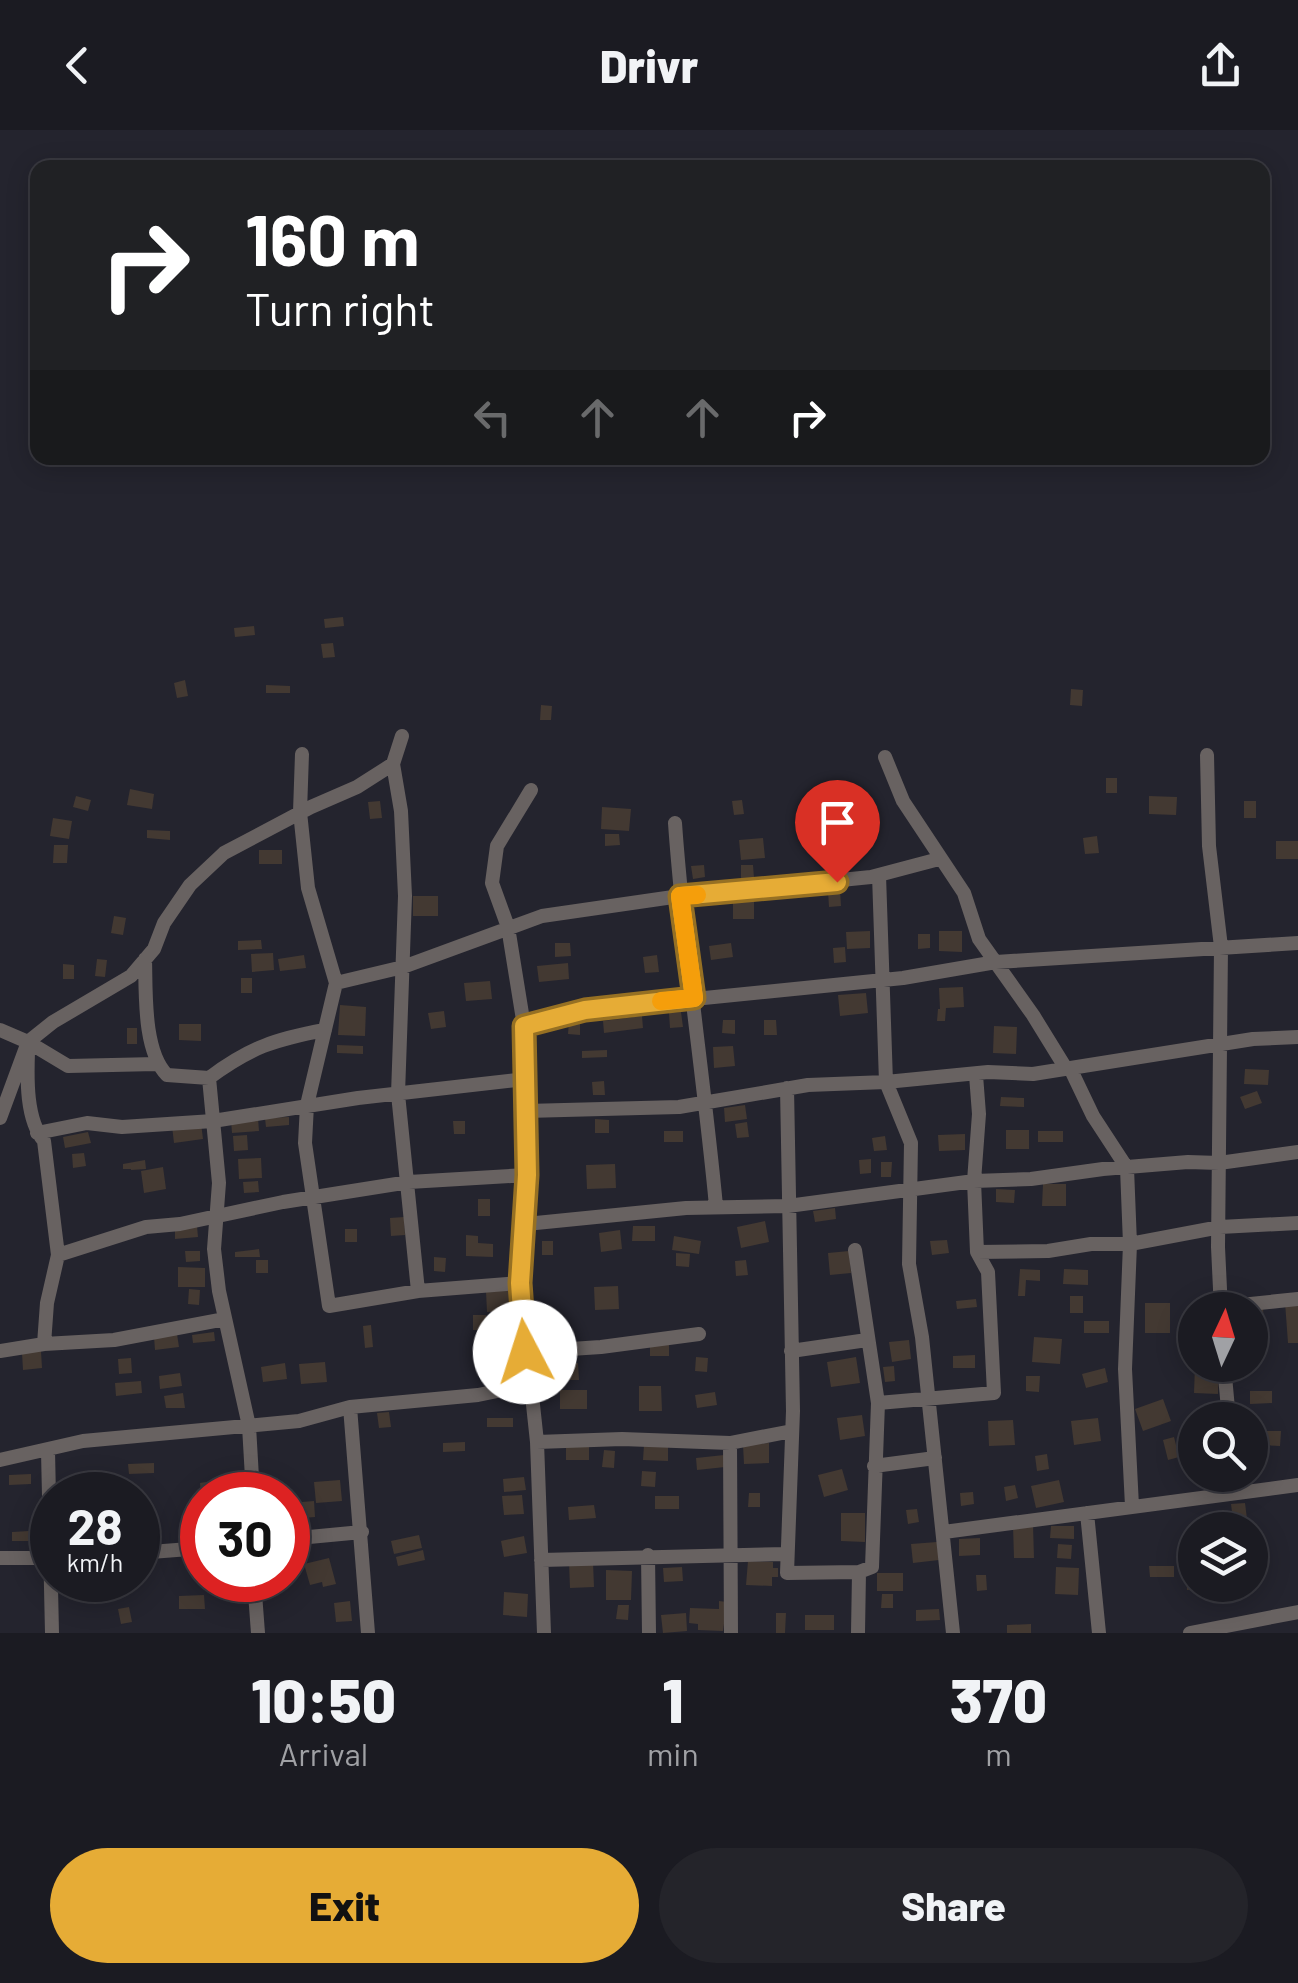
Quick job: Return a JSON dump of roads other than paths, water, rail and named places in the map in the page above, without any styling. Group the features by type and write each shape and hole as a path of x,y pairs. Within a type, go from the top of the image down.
{"street":[{"path":"402,736 393,764 402,845 398,1094 418,1292"},
{"path":"302,754 300,812 308,888 336,983 307,1105 305,1144 329,1306 418,1292 520,1283"},
{"path":"1206,755 1209,846 1221,947 1221,1292"},
{"path":"885,757 903,801 964,893 979,939 1065,1067 1071,1070 1093,1116 1127,1168 1130,1244 1125,1369 1132,1506"},
{"path":"0,1118 28,1042 53,1022 131,976 154,950 164,923 190,886 224,852 300,812 357,788 393,764"},
{"path":"531,790 497,846 492,884 508,927 524,1026 527,1175 520,1283 536,1442 544,1633"},
{"path":"675,824 716,1206"},
{"path":"336,983 403,967 542,916 680,896 768,890 879,875 939,859"},
{"path":"879,875 886,1082 911,1143 909,1264 929,1399 953,1633"},
{"path":"524,1026 585,1010 882,980 996,962 1298,942"},
{"path":"146,959 146,1005 156,1064 167,1075 209,1078 241,1054 285,1037 325,1030"},
{"path":"0,1030 68,1066 156,1064"},
{"path":"526,1110 679,1107 787,1088 1071,1070 1220,1044 1298,1037"},
{"path":"28,1042 27,1083 37,1133 44,1141 58,1256 47,1304 44,1344"},
{"path":"878,1403 994,1393 988,1272 977,1252 976,1075"},
{"path":"209,1078 219,1183 214,1249 225,1319 250,1426 252,1472"},
{"path":"37,1133 86,1123 140,1127 213,1121 307,1105 525,1079"},
{"path":"787,1088 792,1351 787,1573 859,1572 872,1567 878,1403 855,1250"},
{"path":"526,1224 716,1206 788,1206 974,1180 1031,1179 1188,1162 1219,1163 1298,1152"},
{"path":"58,1256 146,1228 314,1197 409,1182 527,1175"},
{"path":"977,1252 1130,1244 1220,1227 1298,1223"},
{"path":"1268,1302 1298,1298"},
{"path":"0,1351 114,1340 225,1319"},
{"path":"525,1352 699,1334"},
{"path":"792,1351 868,1340"},
{"path":"0,1460 83,1441 299,1422 350,1408 478,1395 531,1384"},
{"path":"350,1408 368,1633"},
{"path":"536,1442 622,1439 730,1443 792,1431"},
{"path":"730,1443 730,1633"},
{"path":"48,1451 49,1472"},
{"path":"874,1466 935,1458"},
{"path":"1268,1488 1298,1485"},
{"path":"944,1532 1234,1492"},
{"path":"1087,1513 1100,1633"},
{"path":"310,1537 362,1532"},
{"path":"541,1560 787,1554"},
{"path":"648,1555 649,1633"},
{"path":"0,1558 30,1558"},
{"path":"858,1633 859,1572"},
{"path":"52,1602 52,1633"},
{"path":"256,1602 258,1633"},
{"path":"1190,1633 1298,1612"}]}
